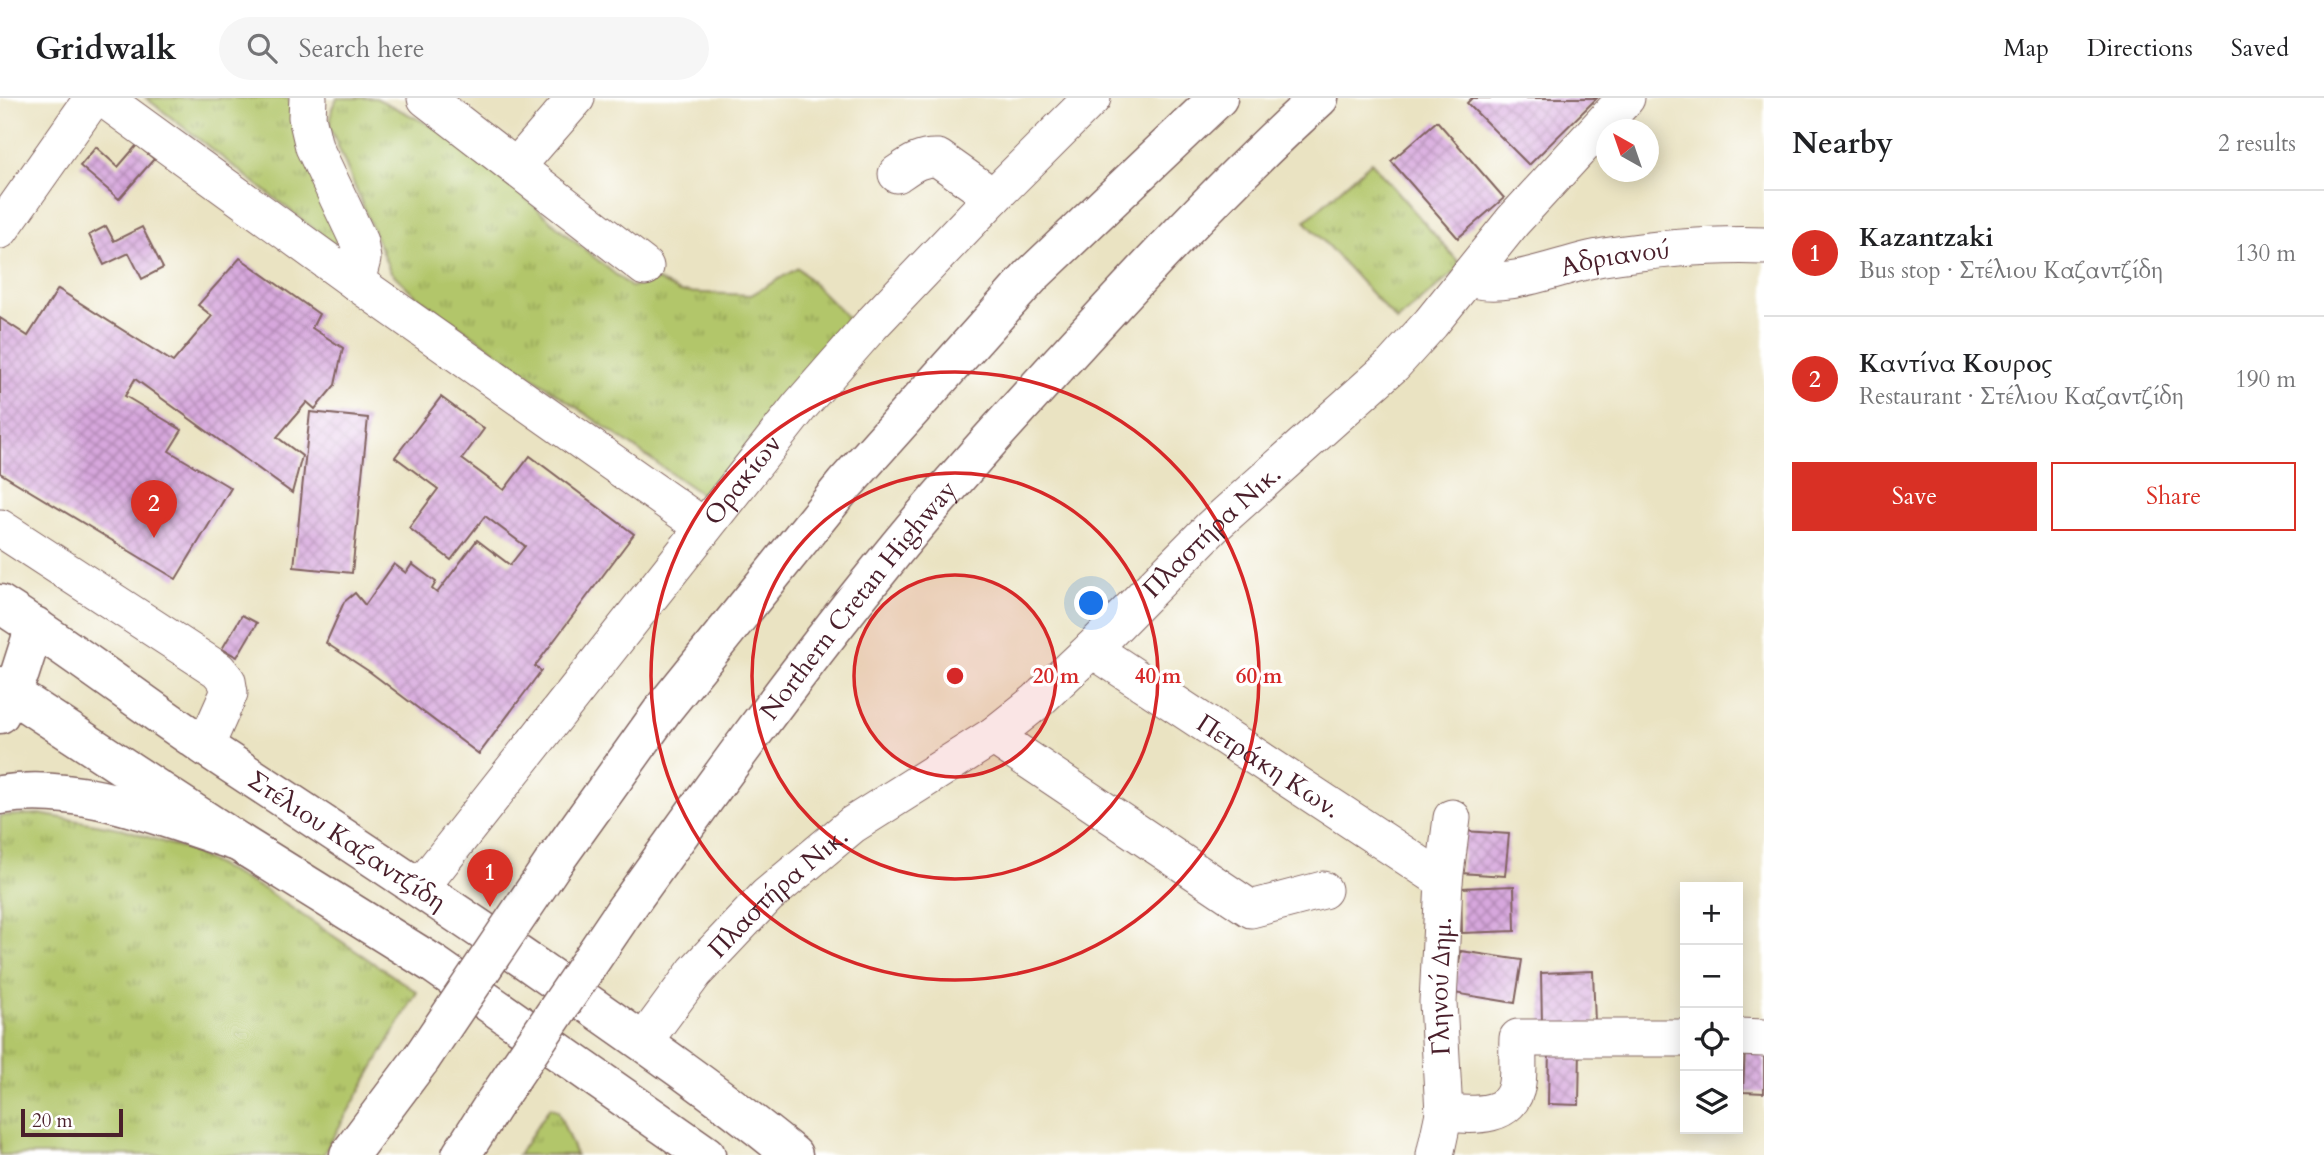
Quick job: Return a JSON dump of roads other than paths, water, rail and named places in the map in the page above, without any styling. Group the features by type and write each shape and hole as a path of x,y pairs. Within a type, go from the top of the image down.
{"main road":[{"path":"349,1155 421,1059 554,862 665,707 845,484 1032,275 1218,98"},
{"name":"Northern Cretan Highway","path":"466,1151 495,1102 625,910 768,714 880,569 987,444 1134,282 1240,172 1319,98"},
{"name":"Στέλιου Καζαντζίδη","path":"0,604 205,747 420,888 644,1041 793,1155"},
{"path":"0,650 35,626"},
{"path":"35,626 28,652 4,698 432,963 706,1155"},
{"path":"0,795 36,792 91,798 152,814 238,842"},
{"path":"369,1155 421,1059"}],"street":[{"path":"0,230 93,98"},
{"path":"103,98 356,282 704,527"},
{"path":"308,98 307,117 314,147 359,242 362,259 356,282"},
{"path":"426,98 645,267"},
{"path":"517,166 576,98"},
{"name":"Ορακίων","path":"420,888 831,370 993,198 1092,98"},
{"name":"Πλαστήρα Νικ.","path":"644,1041 695,972 784,880 852,825 993,736 1037,701 1212,527 1394,365 1423,334 1520,213 1626,98"},
{"path":"897,174 915,161 926,157 938,158 993,198"},
{"name":"Αδριανού","path":"1468,277 1480,282 1504,281 1599,258 1660,249 1710,245 1764,246"},
{"path":"0,528 218,670 227,681 229,693 205,747"},
{"name":"Πετράκη Κων.","path":"1092,649 1444,881"},
{"path":"993,736 1251,909 1322,890"},
{"name":"Γληνού Δημ.","path":"1435,1155 1444,1113 1438,1002 1444,881 1451,818"},
{"path":"1743,1037 1764,1038"},
{"path":"1444,1113 1484,1115 1504,1107 1517,1083 1518,1038 1680,1038"}],"place":[{"name":"Καντίνα Κουρος","path":"154,538"},
{"name":"Kazantzaki","path":"490,907"}]}
